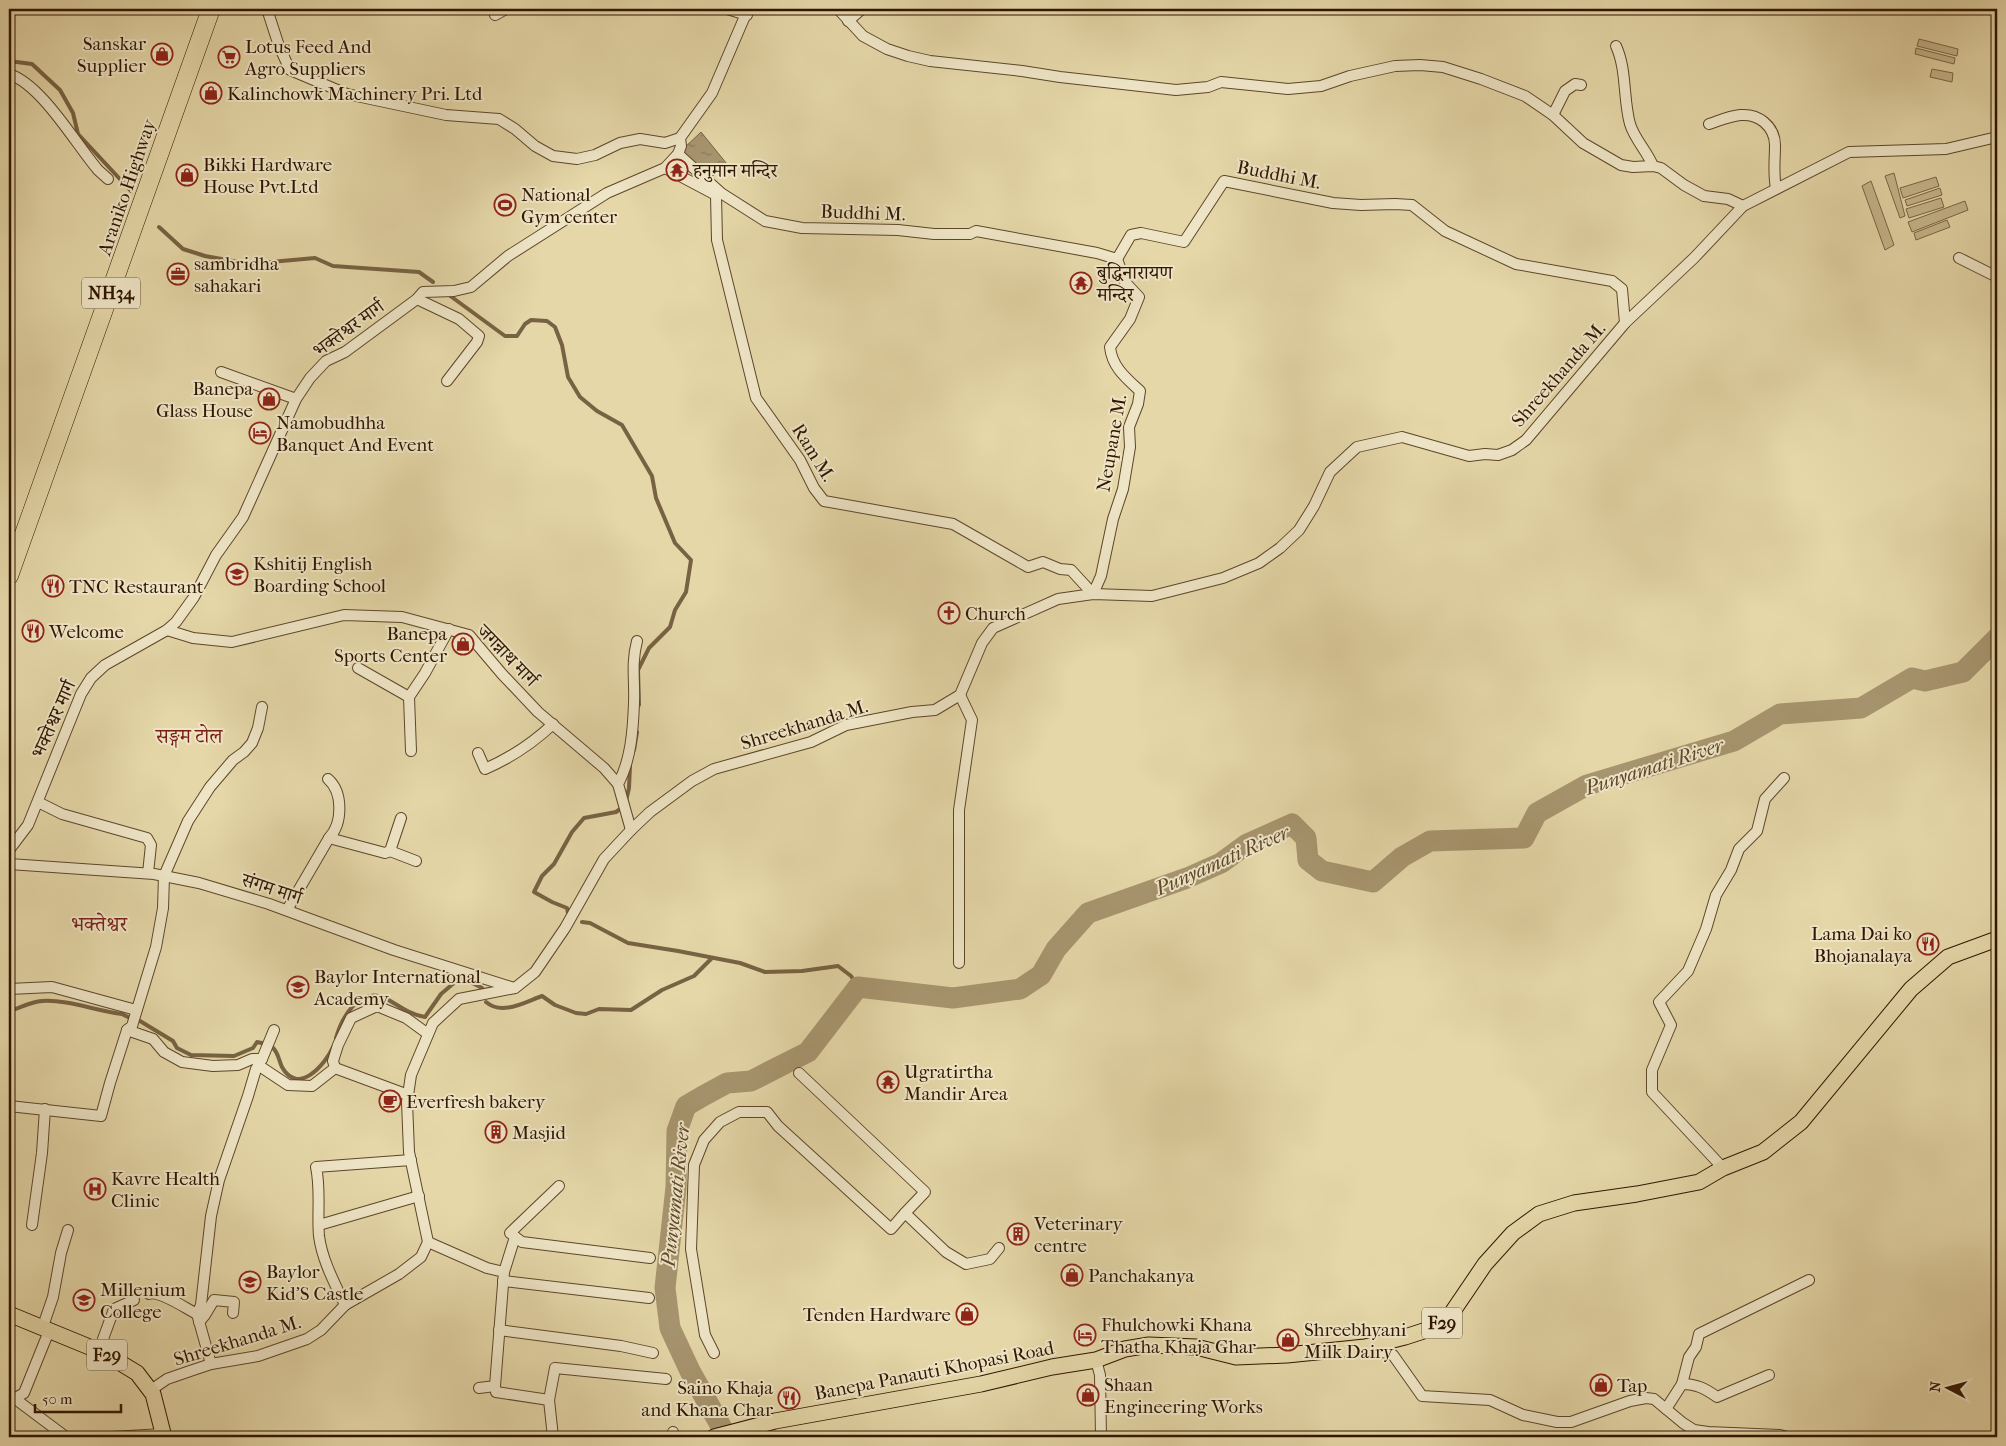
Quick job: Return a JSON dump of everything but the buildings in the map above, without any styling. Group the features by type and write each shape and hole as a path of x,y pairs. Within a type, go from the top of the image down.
{"highway":[{"name":"Araniko Highway","path":"9,576 211,9"}],"main road":[{"name":"Banepa Panauti Khopasi Road","path":"714,1437 775,1422 981,1384 1052,1367 1096,1360 1125,1349 1149,1345 1196,1347 1236,1357 1286,1355 1365,1347 1405,1338 1438,1326 1448,1317 1485,1264 1513,1232 1539,1214 1574,1202 1637,1194 1700,1182 1723,1168 1763,1152 1801,1122 1911,989 1948,957 1997,939"},
{"name":"F29","path":"9,1314 104,1353 137,1373 151,1390 164,1436"}],"street":[{"path":"267,9 279,46 290,70 347,94 446,114 500,119 535,146 553,156 577,159 595,155 620,143 640,138 665,143 680,138 712,93 748,12 727,9"},
{"path":"495,15 506,9"},
{"path":"838,9 863,36 887,49 930,61 1022,71 1060,78 1176,90 1208,87 1221,82 1288,89 1322,86 1350,76 1395,66 1420,65 1443,68 1481,79 1525,96 1553,116 1583,143 1621,165 1661,168 1684,185 1704,196 1728,198 1743,206"},
{"path":"848,20 862,9"},
{"path":"1616,46 1622,65 1630,124 1635,137 1650,156 1653,166"},
{"path":"9,74 25,81 42,98 94,166 108,179"},
{"path":"1553,116 1565,91 1575,84 1581,85"},
{"path":"1709,124 1728,117 1746,114 1758,117 1766,124 1772,132 1775,145 1774,176 1776,188"},
{"name":"Shreekhanda M.","path":"151,1390 167,1380 211,1364 258,1356 307,1339 321,1330 345,1305 398,1274 421,1257 428,1242 420,1196 411,1160 406,1122 411,1075 433,1023 459,999 515,988 536,972 565,928 604,859 630,827 692,780 714,770 811,742 846,725 912,712 935,710 960,694 982,643 993,628 1058,599 1093,594 1152,596 1223,578 1259,563 1280,548 1299,530 1314,506 1330,472 1357,447 1402,437 1469,456 1485,454 1498,456 1512,450 1526,440 1625,323 1694,258 1743,206 1849,152 1946,149 1997,137"},
{"path":"678,154 681,146 680,138"},
{"name":"भक्तेश्वर मार्ग","path":"9,850 28,825 81,694 91,678 105,665 167,630 176,622 194,597 216,556 243,517 296,400 310,378 326,361 345,352 417,299 423,292 454,292 471,287 508,256 608,194 665,168 678,154"},
{"name":"Buddhi M.","path":"678,154 721,193 765,221 802,228 898,230 934,234 970,234 976,231 1097,253 1117,259 1131,235 1141,233 1184,242 1224,180 1334,203 1412,205 1445,231 1516,264 1612,281 1622,289 1625,323"},
{"name":"Ram M.","path":"665,168 716,195 717,240 756,398 800,460 814,488 824,500 953,524 1028,567 1043,562 1060,569 1071,570 1093,594"},
{"path":"1960,258 1997,277"},
{"name":"Neupane M.","path":"1093,594 1101,576 1113,519 1123,489 1130,447 1129,427 1138,404 1140,391 1118,369 1111,356 1110,347 1130,319 1139,296 1125,282 1117,259"},
{"path":"417,299 460,319 480,336 447,381"},
{"path":"221,372 296,400"},
{"name":"जगन्नाथ मार्ग","path":"167,630 193,638 232,642 344,615 402,617 469,635 502,674 553,724 604,768 618,784"},
{"path":"411,751 409,697 449,629"},
{"path":"630,827 618,784 626,770 632,729 634,702 632,658 637,641"},
{"path":"358,668 409,697"},
{"path":"959,963 959,810 972,720 960,694"},
{"path":"9,1106 101,1116 127,1030 132,1026 156,947 163,908 164,876 188,821 210,787 233,760 252,743 258,728 262,707"},
{"path":"478,753 485,769 510,758 553,724"},
{"path":"1723,1168 1652,1092 1652,1070 1671,1025 1659,1002 1688,971 1706,929 1716,896 1731,870 1739,849 1757,831 1765,799 1784,778"},
{"path":"287,910 336,829 339,796 333,783 328,779"},
{"path":"38,802 62,814 147,838 151,845 148,873"},
{"path":"329,838 385,853 390,850 401,818"},
{"path":"390,850 416,861"},
{"name":"संगम मार्ग","path":"9,864 148,873 199,883 287,910 394,950 515,988"},
{"path":"9,989 52,988 136,1010"},
{"path":"334,1068 332,1061 351,1018 377,1006 406,1018 428,1034"},
{"path":"127,1030 153,1039 164,1052 182,1062 212,1066 238,1065 252,1059 260,1062 288,1084 312,1086 334,1068"},
{"path":"211,1364 198,1318 211,1216 219,1180 260,1062 274,1030"},
{"path":"334,1068 408,1095"},
{"path":"714,1353 705,1335 691,1248 694,1165 704,1140 720,1122 739,1112 767,1112 778,1126 891,1229 925,1192 800,1073"},
{"path":"32,1225 41,1161 45,1110"},
{"path":"345,1305 324,1254 320,1238 320,1185 316,1167 411,1160"},
{"path":"558,1186 510,1233 522,1242 650,1258"},
{"path":"319,1225 420,1196"},
{"path":"905,1213 946,1252 966,1264 990,1259 999,1248"},
{"path":"66,1437 12,1400 24,1393 46,1330 61,1253 68,1230"},
{"path":"515,1237 503,1276 496,1392 548,1400"},
{"path":"428,1242 503,1276 549,1288 649,1298"},
{"path":"1666,1409 1682,1384 1689,1357 1696,1347 1699,1334 1809,1280"},
{"path":"149,1294 159,1293 198,1318"},
{"path":"104,1353 103,1339 114,1309 134,1300"},
{"path":"198,1318 205,1315 214,1300 234,1302 233,1313"},
{"path":"499,1330 621,1346 652,1353"},
{"path":"1365,1347 1393,1355 1422,1396 1490,1400 1523,1415 1557,1422 1571,1422 1646,1398 1654,1399 1694,1430 1787,1437"},
{"path":"1096,1360 1100,1375 1101,1437"},
{"path":"553,1437 548,1400 555,1368 666,1379"},
{"path":"1682,1384 1693,1384 1707,1389 1717,1397 1769,1374"},
{"path":"479,1388 495,1386"},
{"path":"112,1437 164,1436"}],"shaded area":[{"path":"1919,39 1958,49 1957,56 1917,46"},
{"path":"1916,48 1955,58 1954,64 1915,54"},
{"path":"1932,69 1953,73 1952,82 1930,77"},
{"path":"1894,173 1905,216 1900,218 1885,176"},
{"path":"1936,177 1939,186 1903,198 1900,188"},
{"path":"1871,181 1894,245 1885,250 1862,186"},
{"path":"1940,188 1942,195 1907,206 1905,200"},
{"path":"1941,198 1944,207 1909,218 1906,209"},
{"path":"1965,201 1968,210 1912,232 1908,222"},
{"path":"1947,220 1950,227 1916,240 1914,233"}],"water":[{"path":"701,132 727,164 713,176 705,177 682,153 682,150"}],"waterway":[{"path":"9,61 32,64 60,90 73,113 78,134 131,191"},
{"path":"159,227 183,249 205,256 249,264 315,258 333,266 419,272 433,282"},
{"path":"449,295 505,336 517,336 525,324 531,320 547,321 555,327 562,345 568,377 580,397 597,411 622,425 652,476 656,498 675,543 691,560 686,592 675,610 670,627 649,648 638,670 639,705"},
{"name":"Punyamati River","path":"727,1437 690,1371 670,1328 665,1288 676,1187 677,1131 686,1106 727,1083 751,1081 808,1052 858,987 953,998 1020,989 1041,975 1056,949 1088,913 1187,878 1221,863 1247,844 1292,824 1306,838 1308,860 1322,871 1373,882 1402,857 1430,841 1524,838 1537,813 1587,785 1734,741 1780,714 1861,708 1912,678 1925,681 1963,672 1997,638"},
{"path":"634,750 637,732"},
{"path":"626,801 629,788 630,766"},
{"path":"568,913 567,908 534,892 542,876 554,864 572,832 584,818 616,812 623,807"},
{"path":"582,922 590,923 628,943 740,963 765,972 802,971 838,966 851,976 858,987"},
{"path":"486,1002 492,1006 506,1008 542,996 555,1005 576,1013 586,1014 599,1009 631,1010 662,990 694,976 712,958"},
{"path":"336,1038 343,1021 354,1005 368,996 387,999 410,1012 425,1017 441,994 461,977 482,988"},
{"path":"9,1011 33,1003 51,1001 71,1003 128,1017"},
{"path":"140,1021 173,1041 177,1048 191,1055 234,1056 253,1048 257,1042 267,1044 276,1051 282,1067 288,1075 296,1079 311,1075 318,1069 333,1047"}],"place":[{"name":"Sanskar Supplier","path":"162,54"},
{"name":"Lotus Feed And Agro Suppliers","path":"229,57"},
{"name":"Kalinchowk Machinery Pri. Ltd","path":"211,93"},
{"name":"हनुमान मन्दिर","path":"677,170"},
{"name":"Bikki Hardware House Pvt.Ltd","path":"187,175"},
{"name":"National Gym center","path":"505,205"},
{"name":"sambridha sahakari","path":"178,274"},
{"name":"बुद्धिनारायण मन्दिर","path":"1081,283"},
{"name":"Banepa Glass House","path":"269,399"},
{"name":"Namobudhha Banquet And Event","path":"260,433"},
{"name":"Kshitij English Boarding School","path":"237,574"},
{"name":"TNC Restaurant","path":"53,586"},
{"name":"Church","path":"949,613"},
{"name":"Welcome","path":"33,631"},
{"name":"Banepa Sports Center","path":"463,644"},
{"name":"Lama Dai ko Bhojanalaya","path":"1928,944"},
{"name":"Baylor International Academy","path":"298,987"},
{"name":"Ugratirtha Mandir Area","path":"888,1082"},
{"name":"Everfresh bakery","path":"390,1101"},
{"name":"Masjid","path":"496,1132"},
{"name":"Kavre Health Clinic","path":"95,1189"},
{"name":"Veterinary centre","path":"1018,1234"},
{"name":"Panchakanya","path":"1072,1275"},
{"name":"Baylor Kid'S Castle","path":"250,1282"},
{"name":"Millenium College","path":"84,1300"},
{"name":"Tenden Hardware","path":"967,1314"},
{"name":"Fhulchowki Khana Thatha Khaja Ghar","path":"1085,1335"},
{"name":"Shreebhyani Milk Dairy","path":"1288,1340"},
{"name":"Tap","path":"1601,1385"},
{"name":"Shaan Engineering Works","path":"1088,1395"},
{"name":"Saino Khaja and Khana Char","path":"789,1398"}],"district":[{"name":"सङ्गम टोल","path":"189,736"},
{"name":"भक्तेश्वर","path":"99,924"}]}
